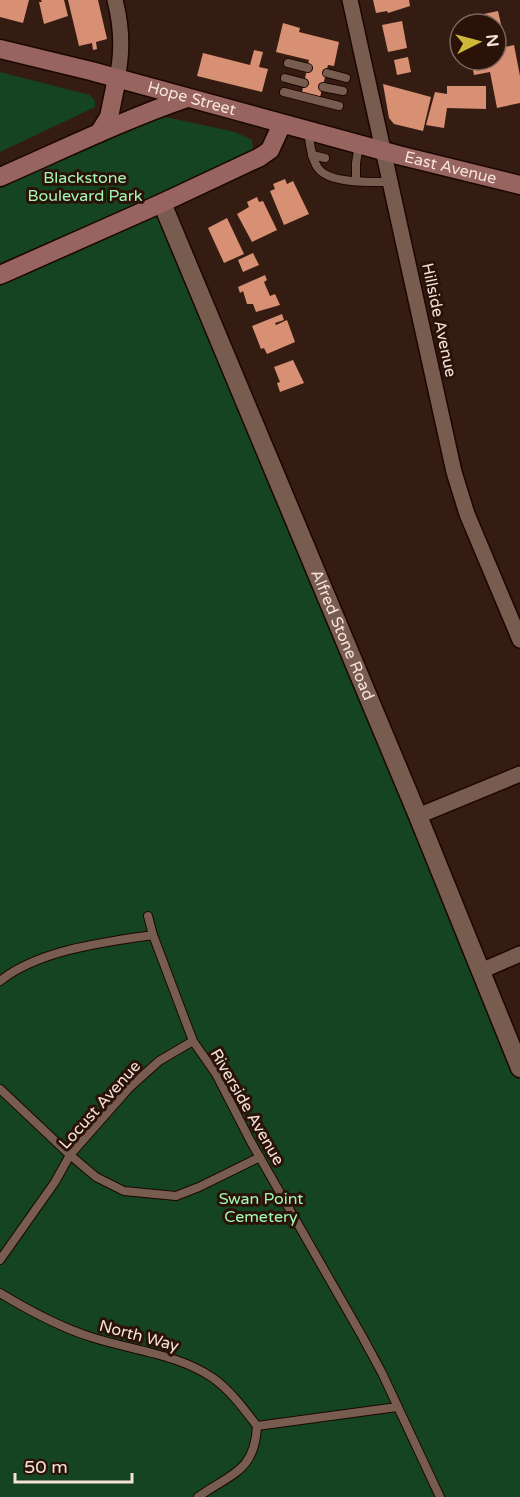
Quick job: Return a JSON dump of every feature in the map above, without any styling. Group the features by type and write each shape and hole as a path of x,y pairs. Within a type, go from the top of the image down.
{"main road":[{"name":"Hope Street","path":"0,49 117,78 383,151"},
{"path":"99,133 109,117 117,78"},
{"path":"0,177 99,133 187,98"},
{"path":"0,275 260,157 272,146 282,124"},
{"name":"East Avenue","path":"383,151 520,185"}],"street":[{"path":"115,0 120,18 122,43 117,78"},
{"name":"Hillside Avenue","path":"350,0 459,491 520,640"},
{"name":"Alfred Stone Road","path":"162,203 418,816 520,1068"},
{"path":"418,816 520,774"},
{"path":"481,970 520,954"}],"lane":[{"path":"288,63 308,68"},
{"path":"327,73 346,78"},
{"path":"285,78 304,83"},
{"path":"323,87 343,91"},
{"path":"284,92 339,106"},
{"path":"308,131 312,155 322,172 334,178 391,182"},
{"path":"356,181 352,165 359,145"},
{"path":"312,155 325,158"},
{"name":"Riverside Avenue","path":"148,916 193,1041 216,1074 260,1157 362,1336 440,1497"},
{"path":"0,981 12,972 40,959 106,941 153,935"},
{"name":"Locust Avenue","path":"0,1260 55,1182 70,1155 129,1088 159,1061 193,1041"},
{"path":"0,1089 96,1177 124,1191 176,1196 260,1157"},
{"name":"North Way","path":"0,1293 29,1310 89,1337 181,1361 213,1378 238,1401 257,1426"},
{"path":"198,1497 241,1471 256,1444 257,1426 397,1407"}],"green space":[{"path":"0,72 90,95 95,101 95,107 0,152"},
{"name":"Blackstone Boulevard Park","path":"161,116 235,132 252,140 253,154 0,263 0,186"},
{"name":"Swan Point Cemetery","path":"158,206 520,1064 520,1497 0,1497 0,275"}],"building":[{"path":"0,0 29,0 23,23 0,17"},
{"path":"41,0 64,0 68,16 44,24 39,2 42,2"},
{"path":"68,0 98,0 107,39 96,42 97,49 93,50 92,43 79,46"},
{"path":"373,0 409,0 410,6 388,13 387,11 376,13"},
{"path":"402,21 407,48 388,52 382,25"},
{"path":"283,23 300,28 299,32 339,42 334,66 328,65 320,97 302,92 309,60 276,52"},
{"path":"514,45 520,76 520,103 497,108 490,72 508,72 508,46"},
{"path":"254,50 263,52 259,67 268,69 262,92 197,76 203,53 250,65"},
{"path":"408,57 411,72 397,75 394,60"},
{"path":"473,72 490,72 474,75"},
{"path":"383,84 431,97 423,131 394,124 389,118"},
{"path":"447,86 486,86 486,109 447,108 444,128 426,125 435,92 447,94"},
{"path":"285,179 287,184 293,181 309,214 284,225 270,191 275,189 273,184"},
{"path":"257,197 259,202 263,201 277,230 252,242 237,214 249,207 247,202"},
{"path":"227,218 244,254 224,263 208,228"},
{"path":"253,253 259,265 243,272 238,260"},
{"path":"265,275 267,280 264,282 270,296 275,294 280,305 256,312 253,304 247,304 243,291 240,293 238,287"},
{"path":"282,314 284,320 275,323 276,325 287,320 295,342 267,354 264,348 261,349 252,326"},
{"path":"293,360 304,383 280,392 277,383 280,382 274,367"}]}
